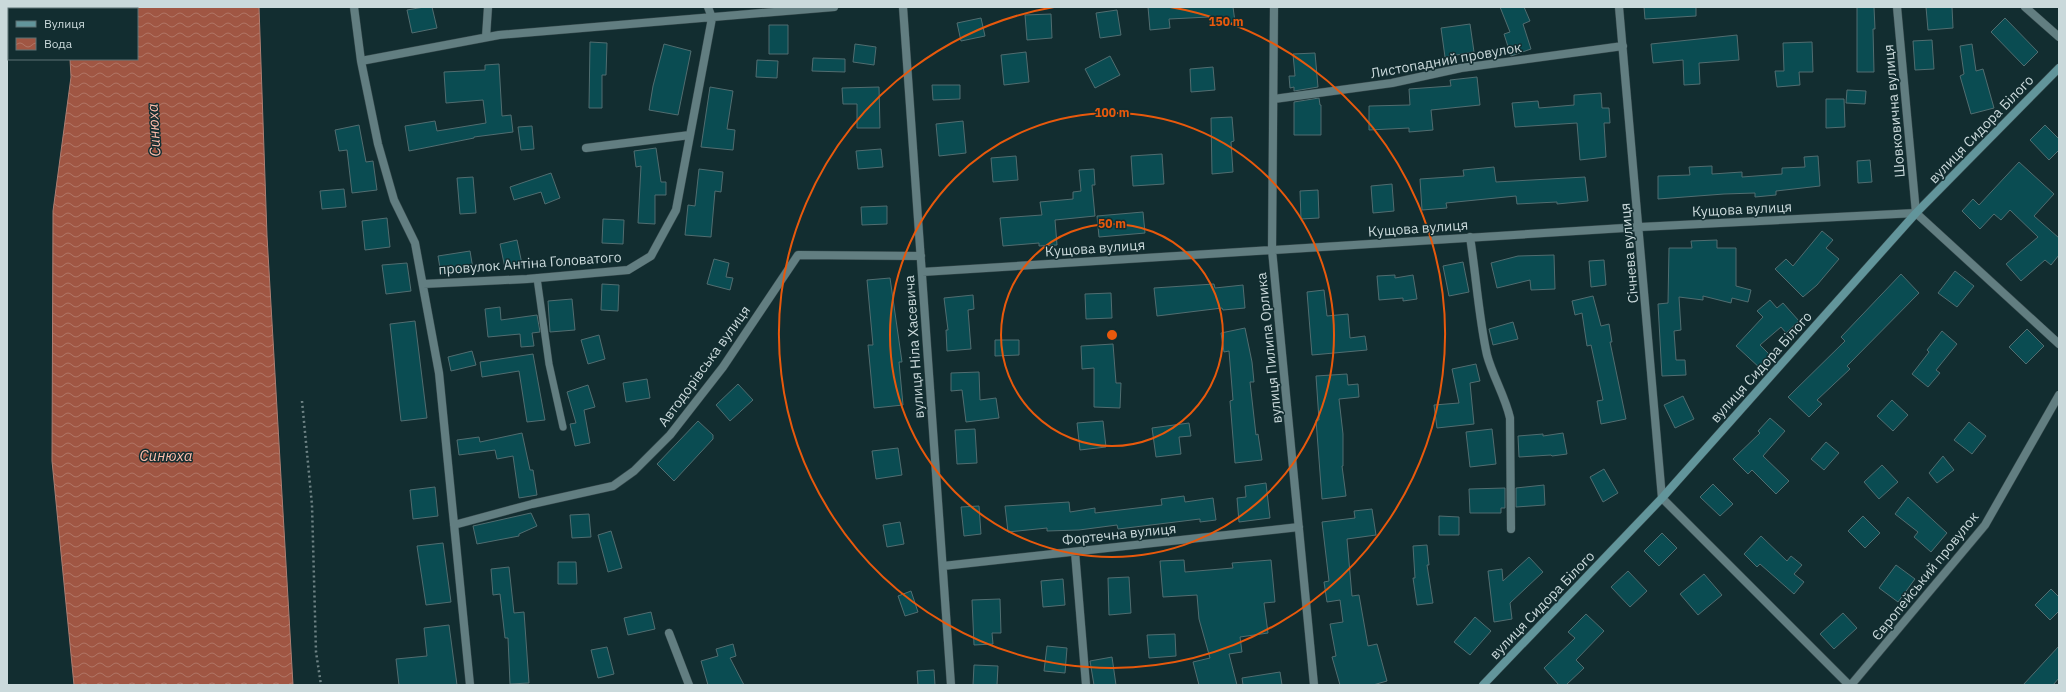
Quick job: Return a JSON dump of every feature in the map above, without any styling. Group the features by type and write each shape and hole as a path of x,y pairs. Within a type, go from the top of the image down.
{"street":[{"path":"354,7 361,61 378,144 394,200 415,243 439,373 470,685"},
{"path":"486,37 488,7"},
{"path":"708,7 712,18"},
{"path":"361,61 486,37 834,7"},
{"name":"вулиця Ніла Хасевича","path":"903,7 951,685"},
{"name":"вулиця Пилипа Орлика","path":"1274,7 1272,250 1314,685"},
{"name":"Січнева вулиця","path":"1619,7 1640,227 1662,498"},
{"name":"Шовковична вулиця","path":"1897,7 1916,213"},
{"path":"2025,7 2059,37"},
{"name":"провулок Антіна Головатого","path":"423,284 537,278 628,270 651,256 676,210 712,18"},
{"name":"Листопадний провулок","path":"1274,99 1392,83 1460,68 1623,46"},
{"name":"вулиця Сидора Білого","path":"1483,685 1662,498 1916,213 2059,68"},
{"path":"586,148 690,136"},
{"path":"1916,213 2059,344"},
{"name":"Кущова вулиця","path":"922,272 1470,237 1916,213"},
{"path":"1470,237 1487,355 1493,375 1506,402 1510,418 1511,529"},
{"name":"Автодорівська вулиця","path":"454,525 532,504 613,486 634,471 670,435 723,367 798,255 921,256"},
{"name":"Європейський провулок","path":"1662,498 1850,685 1985,525 2059,395"},
{"name":"Фортечна вулиця","path":"943,566 1299,527"},
{"path":"1075,552 1086,685"},
{"path":"669,633 689,685"}],"lane":[{"path":"537,278 549,364 563,427"}],"path":[{"path":"302,401 312,505 316,652 321,685"}],"water":[{"name":"Синюха","path":"259,7 267,236 293,685 74,685 52,461 53,211 71,77 70,60 138,60 138,8 68,8"}],"building":[{"path":"432,7 437,28 412,33 407,10"},
{"path":"1148,7 1233,7 1235,22 1211,26 1209,17 1169,19 1170,28 1150,30"},
{"path":"1500,7 1524,7 1530,21 1523,24 1531,49 1511,56 1504,34 1510,32"},
{"path":"1644,7 1696,7 1696,16 1645,19"},
{"path":"1857,7 1874,7 1874,72 1857,72"},
{"path":"1926,7 1952,7 1953,28 1928,30"},
{"path":"1117,10 1121,35 1100,38 1096,13"},
{"path":"1051,14 1052,38 1027,40 1025,15"},
{"path":"981,18 985,36 961,41 957,23"},
{"path":"2005,18 2038,52 2024,66 1991,32"},
{"path":"1470,24 1474,52 1445,57 1441,28"},
{"path":"769,25 788,25 788,54 769,54"},
{"path":"1737,35 1739,60 1699,63 1700,84 1684,85 1683,60 1653,63 1651,44"},
{"path":"1932,40 1934,69 1915,70 1913,41"},
{"path":"590,42 607,43 606,75 602,75 602,108 589,108"},
{"path":"1812,42 1813,72 1799,72 1800,85 1777,87 1775,71 1784,71 1783,43"},
{"path":"664,44 691,51 678,115 649,110 653,86"},
{"path":"855,44 876,47 874,65 853,62"},
{"path":"1972,44 1976,71 1983,69 1994,108 1971,114 1960,76 1964,74 1960,46"},
{"path":"1026,52 1029,82 1004,85 1001,55"},
{"path":"1315,53 1318,87 1294,91 1294,87 1290,88 1289,76 1295,76 1293,54"},
{"path":"1110,56 1120,75 1095,88 1085,69"},
{"path":"813,58 845,59 845,72 812,71"},
{"path":"757,60 778,61 777,78 756,77"},
{"path":"499,64 502,116 511,115 513,132 474,137 409,151 405,126 435,121 437,131 486,123 483,100 446,103 444,72 485,70 485,65"},
{"path":"1213,67 1215,90 1191,92 1190,69"},
{"path":"1477,77 1480,105 1431,110 1433,130 1409,132 1409,128 1369,130 1369,106 1410,105 1409,89 1451,86 1450,80"},
{"path":"932,85 960,85 960,99 933,100"},
{"path":"710,87 733,91 727,129 735,130 733,150 701,147"},
{"path":"879,87 880,128 857,128 857,104 843,104 842,88"},
{"path":"1847,90 1866,91 1865,104 1846,103"},
{"path":"1601,93 1602,108 1609,108 1610,123 1604,123 1606,157 1580,160 1577,123 1515,127 1512,103 1538,101 1539,108 1574,105 1574,95"},
{"path":"1319,98 1321,105 1321,135 1294,135 1294,102"},
{"path":"1826,99 1844,99 1845,127 1826,128"},
{"path":"1232,117 1234,141 1231,142 1233,172 1212,174 1211,118"},
{"path":"963,121 966,153 939,156 936,124"},
{"path":"359,125 366,162 373,161 377,190 352,193 347,150 339,151 335,130"},
{"path":"2045,125 2059,139 2059,150 2049,160 2030,140"},
{"path":"532,126 534,149 521,150 518,127"},
{"path":"656,148 661,182 666,182 666,195 655,195 655,224 638,223 641,166 636,167 634,151"},
{"path":"881,149 883,167 858,169 856,151"},
{"path":"1162,154 1164,184 1133,186 1131,156"},
{"path":"1016,156 1018,180 993,182 991,158"},
{"path":"1818,156 1820,186 1776,191 1776,195 1755,197 1755,193 1658,199 1658,176 1690,175 1689,167 1712,166 1712,174 1742,172 1742,177 1782,174 1782,168 1805,167 1804,157"},
{"path":"1870,160 1872,182 1858,183 1857,161"},
{"path":"2019,162 2054,194 2034,216 2059,238 2059,255 2051,265 2045,260 2021,281 2006,264 2038,237 2010,210 2001,220 1994,214 1980,229 1962,211 1973,199 1979,205"},
{"path":"1494,167 1496,182 1585,177 1588,201 1557,204 1557,202 1517,204 1516,196 1446,203 1447,208 1422,210 1420,179 1464,176 1463,170"},
{"path":"699,169 723,172 721,192 715,191 711,237 685,235 688,205 695,206"},
{"path":"1094,169 1095,185 1092,185 1095,216 1055,220 1057,245 1039,246 1039,243 1003,246 1000,218 1042,215 1040,202 1073,199 1073,192 1081,191 1079,170"},
{"path":"551,173 560,198 545,204 541,192 514,200 510,187"},
{"path":"473,177 476,213 460,214 457,178"},
{"path":"1392,184 1394,211 1373,213 1371,186"},
{"path":"344,189 346,207 322,209 320,191"},
{"path":"1318,190 1319,218 1301,219 1300,191"},
{"path":"887,206 887,224 862,225 861,207"},
{"path":"1143,212 1145,233 1099,237 1097,216"},
{"path":"387,218 390,247 365,250 362,221"},
{"path":"603,219 624,220 623,244 602,243"},
{"path":"1822,231 1833,240 1826,248 1839,259 1817,285 1803,297 1775,269 1786,259 1793,266"},
{"path":"517,240 522,264 505,268 500,244"},
{"path":"1717,240 1717,248 1736,248 1736,286 1751,290 1748,302 1732,298 1731,303 1703,296 1703,300 1679,297 1681,330 1674,331 1676,360 1685,360 1686,375 1662,376 1658,304 1668,303 1669,248 1692,248 1691,241"},
{"path":"470,251 473,269 441,274 438,256"},
{"path":"1554,255 1555,289 1531,290 1530,280 1497,288 1491,263 1518,256"},
{"path":"714,259 729,263 726,277 733,278 730,290 707,284"},
{"path":"1604,260 1606,285 1591,287 1589,261"},
{"path":"1463,262 1469,292 1449,296 1443,266"},
{"path":"407,263 411,291 386,294 382,265"},
{"path":"1955,271 1974,286 1957,307 1938,293"},
{"path":"1901,274 1919,293 1847,366 1850,369 1817,400 1822,404 1809,417 1788,397 1845,341 1841,337"},
{"path":"1395,275 1395,278 1413,275 1417,299 1403,301 1403,298 1379,300 1377,276"},
{"path":"890,278 902,362 899,362 903,405 874,408 868,345 873,345 867,280"},
{"path":"602,284 619,285 618,311 601,310"},
{"path":"1214,284 1215,288 1243,285 1245,308 1223,310 1222,308 1157,316 1154,288"},
{"path":"1324,290 1327,316 1348,314 1350,338 1365,336 1367,350 1312,355 1307,292"},
{"path":"1111,293 1112,318 1086,319 1085,294"},
{"path":"973,295 974,309 968,310 971,349 947,351 946,330 948,330 944,298"},
{"path":"1593,296 1601,326 1609,324 1612,342 1610,342 1626,419 1601,424 1597,401 1603,400 1591,345 1587,346 1582,313 1575,315 1572,301"},
{"path":"572,299 575,330 550,332 548,301"},
{"path":"1770,300 1777,308 1783,303 1799,321 1786,333 1781,327 1760,345 1772,357 1761,369 1736,346 1763,317 1757,311"},
{"path":"500,307 501,320 537,315 540,332 532,333 534,346 521,347 520,334 488,337 485,309"},
{"path":"415,321 427,418 401,421 390,324"},
{"path":"1513,322 1518,339 1493,345 1489,329"},
{"path":"1245,328 1252,362 1254,382 1250,382 1256,435 1258,434 1262,460 1235,463 1230,401 1233,400 1229,351 1224,352 1221,333"},
{"path":"2027,329 2044,346 2026,364 2009,347"},
{"path":"1942,331 1957,344 1936,370 1940,373 1928,387 1912,374 1929,352 1927,350"},
{"path":"599,335 605,359 588,364 581,340"},
{"path":"995,340 1019,340 1019,355 995,356"},
{"path":"1113,344 1116,383 1121,383 1120,408 1094,407 1094,368 1082,369 1081,346"},
{"path":"472,351 476,365 451,371 448,357"},
{"path":"533,354 545,420 527,422 519,371 482,377 480,362"},
{"path":"1476,364 1480,381 1470,383 1474,424 1437,428 1434,405 1459,403 1452,369"},
{"path":"979,372 980,400 996,398 999,418 966,422 962,390 951,391 951,373"},
{"path":"1347,374 1348,385 1358,384 1359,397 1339,399 1343,434 1342,466 1346,496 1322,499 1316,420 1319,420 1316,376"},
{"path":"647,379 650,398 626,402 623,383"},
{"path":"738,384 753,400 730,421 716,405"},
{"path":"588,385 595,407 584,410 590,443 575,446 570,424 576,423 567,392"},
{"path":"1683,396 1694,419 1675,428 1664,405"},
{"path":"1892,400 1908,415 1893,431 1877,416"},
{"path":"1770,418 1785,431 1763,456 1789,481 1776,494 1752,470 1748,474 1733,459 1760,433 1758,431"},
{"path":"698,421 713,435 713,439 674,481 657,464"},
{"path":"1103,421 1106,447 1080,450 1077,423"},
{"path":"1969,422 1986,436 1972,454 1954,440"},
{"path":"1189,423 1191,436 1179,437 1181,454 1156,457 1152,428"},
{"path":"975,429 977,463 957,464 955,430"},
{"path":"1492,429 1496,464 1470,467 1466,432"},
{"path":"522,433 530,470 533,470 537,495 519,498 513,456 497,459 495,450 459,455 457,440 479,437 480,442"},
{"path":"1563,433 1567,454 1519,457 1518,436 1543,434 1543,436"},
{"path":"1826,442 1839,453 1824,470 1811,459"},
{"path":"898,448 902,475 876,479 872,451"},
{"path":"1943,456 1954,470 1937,483 1929,473"},
{"path":"1882,465 1898,482 1879,499 1864,482"},
{"path":"1604,469 1618,493 1603,502 1590,477"},
{"path":"1266,483 1270,518 1239,522 1237,498 1246,497 1245,486"},
{"path":"1713,484 1733,504 1720,516 1700,497"},
{"path":"1544,485 1545,505 1516,507 1516,488"},
{"path":"435,487 438,516 413,519 410,490"},
{"path":"1505,488 1505,508 1501,508 1501,513 1470,513 1469,489"},
{"path":"1184,496 1185,502 1213,498 1216,520 1200,522 1200,519 1118,529 1117,525 1079,530 1047,531 1047,528 1008,532 1005,506 1069,502 1070,512 1095,508 1095,513 1162,505 1161,499"},
{"path":"1908,497 1947,533 1931,552 1914,537 1918,532 1895,514"},
{"path":"979,506 981,534 964,536 961,507"},
{"path":"1372,509 1376,535 1347,539 1352,596 1359,595 1368,646 1377,644 1387,681 1373,685 1340,685 1332,657 1336,656 1330,624 1343,622 1340,600 1327,602 1324,582 1329,581 1322,522 1355,518 1354,511"},
{"path":"531,513 537,526 519,534 519,536 477,544 473,526"},
{"path":"589,514 591,537 572,538 570,515"},
{"path":"1439,516 1459,517 1459,535 1439,535"},
{"path":"1863,516 1880,533 1865,548 1848,531"},
{"path":"900,522 904,544 887,547 883,525"},
{"path":"611,531 622,568 608,572 598,535"},
{"path":"1662,533 1677,548 1659,566 1644,551"},
{"path":"1761,536 1787,561 1791,556 1802,565 1794,574 1804,582 1794,594 1760,564 1757,567 1744,554"},
{"path":"443,543 451,602 426,605 417,546"},
{"path":"1427,545 1429,565 1427,565 1433,603 1417,605 1413,578 1415,578 1413,546"},
{"path":"1529,557 1543,572 1510,603 1512,619 1494,622 1488,571 1502,569 1503,581"},
{"path":"1184,560 1185,572 1233,568 1232,563 1271,560 1275,602 1264,603 1268,633 1240,637 1242,652 1229,654 1237,685 1199,685 1193,662 1210,658 1199,619 1197,595 1163,597 1160,561"},
{"path":"558,562 576,562 577,584 558,584"},
{"path":"1896,565 1915,579 1898,602 1879,588"},
{"path":"509,567 514,613 524,612 529,683 510,684 508,638 505,638 500,594 493,595 491,569"},
{"path":"1628,571 1647,591 1630,607 1611,587"},
{"path":"1704,574 1722,595 1698,615 1680,594"},
{"path":"1129,577 1131,613 1109,615 1108,578"},
{"path":"1063,579 1065,605 1043,607 1041,581"},
{"path":"2051,589 2059,597 2059,611 2050,620 2035,605"},
{"path":"911,591 918,612 905,616 898,596"},
{"path":"1000,599 1001,633 992,633 993,644 974,645 972,600"},
{"path":"651,612 655,629 628,635 624,618"},
{"path":"1843,613 1857,628 1834,649 1820,634"},
{"path":"1586,614 1604,631 1576,660 1584,668 1566,685 1559,685 1544,668 1575,638 1568,632"},
{"path":"1475,617 1491,631 1470,655 1454,642"},
{"path":"449,625 457,685 399,685 396,659 427,656 424,628"},
{"path":"1175,634 1176,656 1149,658 1147,635"},
{"path":"733,644 736,656 730,658 744,685 708,685 701,661 718,656 716,649"},
{"path":"1047,646 1067,648 1065,673 1044,671"},
{"path":"2059,646 2059,678 2053,685 2023,685"},
{"path":"607,647 614,674 598,678 591,650"},
{"path":"1112,657 1116,685 1094,685 1090,661"},
{"path":"974,665 998,666 997,685 973,685"},
{"path":"934,670 935,685 918,685 917,671"},
{"path":"1280,672 1282,685 1243,685 1242,678"}]}
